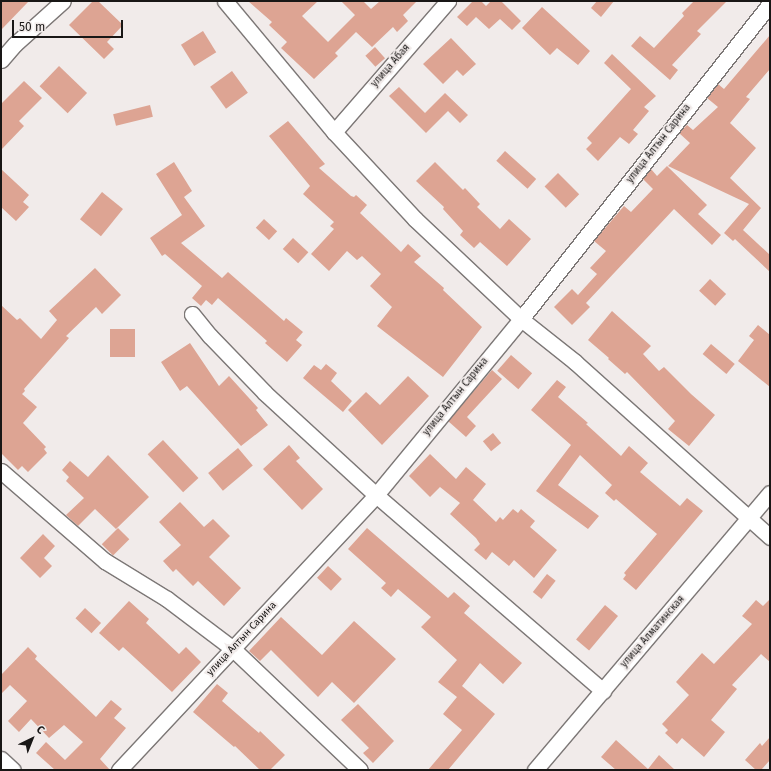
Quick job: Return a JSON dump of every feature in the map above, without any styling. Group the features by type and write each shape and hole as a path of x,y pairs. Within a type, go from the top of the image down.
{"street":[{"path":"1,60 15,44 63,1"},
{"path":"225,1 334,132 415,219 521,319 575,362 770,537"},
{"name":"улица Абая","path":"334,132 448,1"},
{"name":"улица Алтын Сарина","path":"119,770 376,495 521,319 770,4"},
{"path":"192,314 210,336 266,393 376,495 603,691"},
{"path":"1,471 105,561 167,599 233,649 360,770"},
{"name":"улица Алматинская","path":"535,770 750,519 770,493"},
{"path":"1,759 13,770"}],"building":[{"path":"1,1 29,1 1,30"},
{"path":"93,1 98,1 123,25 107,42 114,49 104,59 69,25"},
{"path":"248,1 318,1 302,16 328,42 355,15 341,1 363,1 371,9 380,1 417,1 403,15 408,21 397,32 393,27 372,47 356,32 335,53 338,56 314,79 281,48 287,42 269,25 272,22"},
{"path":"473,1 481,1 486,6 491,1 501,1 521,21 512,30 500,19 489,29 476,17 467,26 457,17"},
{"path":"597,1 614,1 601,17 591,8"},
{"path":"694,1 727,1 697,31 701,34 672,65 678,70 670,80 631,46 640,36 654,48 684,16 682,13"},
{"path":"542,7 590,51 578,65 557,48 550,55 522,28"},
{"path":"203,31 216,52 194,66 181,45"},
{"path":"770,35 770,69 746,97 750,99 730,123 756,148 730,178 761,208 743,230 770,255 770,272 735,239 733,241 724,233 749,204 668,166 690,143 679,133 687,125 693,130 718,107 707,98 718,84 724,89"},
{"path":"451,38 476,64 463,76 457,70 443,84 423,64"},
{"path":"375,47 385,58 375,67 365,56"},
{"path":"612,54 656,96 644,107 649,111 633,130 638,134 629,144 620,137 598,161 586,149 592,143 587,138 631,89 604,63"},
{"path":"59,66 87,93 68,113 40,86"},
{"path":"232,71 248,93 226,109 210,87"},
{"path":"24,81 42,98 19,121 24,126 1,150 1,104"},
{"path":"399,87 425,113 445,93 468,115 460,123 448,111 426,133 389,96"},
{"path":"150,105 153,117 116,126 113,114"},
{"path":"288,121 325,164 319,168 351,196 354,197 356,195 367,205 360,213 401,252 408,244 421,256 414,262 444,288 443,290 482,327 443,377 377,326 392,307 370,286 381,274 362,256 357,260 347,251 329,271 311,254 334,229 330,226 334,222 303,194 310,186 269,136"},
{"path":"505,151 536,179 528,189 496,161"},
{"path":"174,162 192,191 184,197 205,226 181,243 222,278 228,272 284,321 286,318 303,332 296,340 302,345 287,362 265,343 267,341 218,298 212,305 206,300 201,306 192,298 202,286 165,254 162,256 150,238 182,215 156,174"},
{"path":"435,162 463,190 465,188 480,204 477,207 500,229 509,219 531,239 507,266 480,242 474,248 460,235 463,231 443,209 444,207 416,181"},
{"path":"667,166 707,205 698,214 721,235 712,245 674,209 586,303 590,307 572,325 554,307 572,289 578,295 597,274 590,268 606,251 594,241 624,206 631,212 653,189 643,179 651,169 657,176"},
{"path":"1,169 29,195 23,202 29,207 16,221 1,207"},
{"path":"558,173 579,194 566,208 545,186"},
{"path":"102,192 123,209 101,236 80,219"},
{"path":"264,219 277,231 269,240 256,228"},
{"path":"293,238 308,252 298,263 283,249"},
{"path":"95,268 121,295 102,314 96,307 66,336 69,338 24,389 25,391 22,394 37,407 23,423 46,447 44,449 47,453 28,472 22,466 18,470 1,453 1,305 17,320 20,318 41,339 57,320 49,311"},
{"path":"710,279 726,294 715,306 699,291"},
{"path":"612,311 651,346 643,354 659,371 664,367 715,415 689,446 668,429 675,421 627,372 625,374 588,340"},
{"path":"758,325 770,335 770,387 738,361 754,340 749,336"},
{"path":"110,329 135,329 135,357 110,357"},
{"path":"190,343 219,386 229,376 258,408 256,410 268,425 241,446 187,386 180,391 161,362"},
{"path":"711,344 735,364 726,374 703,354"},
{"path":"511,355 532,373 518,389 497,371"},
{"path":"326,364 337,373 331,381 352,401 343,412 303,378 314,365 321,370"},
{"path":"492,370 502,379 467,417 476,426 466,437 448,421"},
{"path":"408,376 429,396 382,445 348,410 366,392 380,405"},
{"path":"557,380 566,387 558,397 588,423 586,424 621,456 629,446 648,463 640,472 680,506 687,498 703,511 636,590 623,579 626,575 624,573 657,534 616,499 614,501 605,493 612,485 580,455 558,485 599,516 588,529 536,491 571,445 531,410"},
{"path":"493,433 501,443 491,451 483,441"},
{"path":"163,440 198,478 183,492 148,454"},
{"path":"289,445 300,458 296,461 323,489 302,510 263,469"},
{"path":"238,448 253,466 223,491 208,473"},
{"path":"430,454 456,479 466,467 486,484 473,500 496,522 500,517 503,520 513,509 518,513 521,509 535,521 530,527 557,550 534,578 514,560 509,566 492,552 486,560 474,550 480,544 476,538 450,514 460,503 440,487 430,497 409,476"},
{"path":"108,455 149,497 116,529 95,509 78,526 66,515 84,498 66,481 69,477 62,470 70,461 88,477"},
{"path":"180,502 204,527 213,519 230,536 209,557 241,588 224,606 198,581 193,586 176,569 173,572 163,561 181,545 159,522"},
{"path":"118,528 129,539 113,556 102,544"},
{"path":"367,528 448,598 454,592 470,606 464,613 522,663 503,684 480,663 462,686 495,714 448,770 428,770 462,730 443,714 457,697 438,682 457,660 421,627 431,617 398,589 391,597 381,588 386,583 348,549"},
{"path":"43,534 55,546 44,558 52,566 40,578 20,558"},
{"path":"328,566 342,579 331,591 317,578"},
{"path":"547,574 556,581 542,599 533,592"},
{"path":"770,599 770,662 761,654 732,685 737,689 711,720 725,732 704,757 682,738 677,744 665,733 668,730 662,724 689,695 676,682 702,653 714,664 752,624 742,616 756,600 763,606"},
{"path":"129,601 149,619 146,623 179,654 186,647 201,662 172,692 123,647 119,651 99,633"},
{"path":"605,605 618,616 589,650 576,639"},
{"path":"85,608 101,623 92,633 75,618"},
{"path":"281,617 322,655 354,621 396,659 354,703 332,682 318,697 271,650 260,661 249,651"},
{"path":"28,647 37,656 35,659 96,717 111,700 122,709 114,718 126,728 100,759 110,770 55,770 36,753 46,742 65,760 83,742 64,725 49,738 31,719 19,732 8,721 27,701 10,685 1,694 1,675"},
{"path":"217,684 228,693 222,701 259,733 260,731 285,755 270,770 260,770 235,746 234,747 193,712"},
{"path":"358,704 394,741 373,763 363,753 369,748 341,720"},
{"path":"770,737 770,760 761,770 756,770 745,760 760,743 762,746"},
{"path":"616,740 648,769 659,755 675,770 616,770 601,757"}]}
